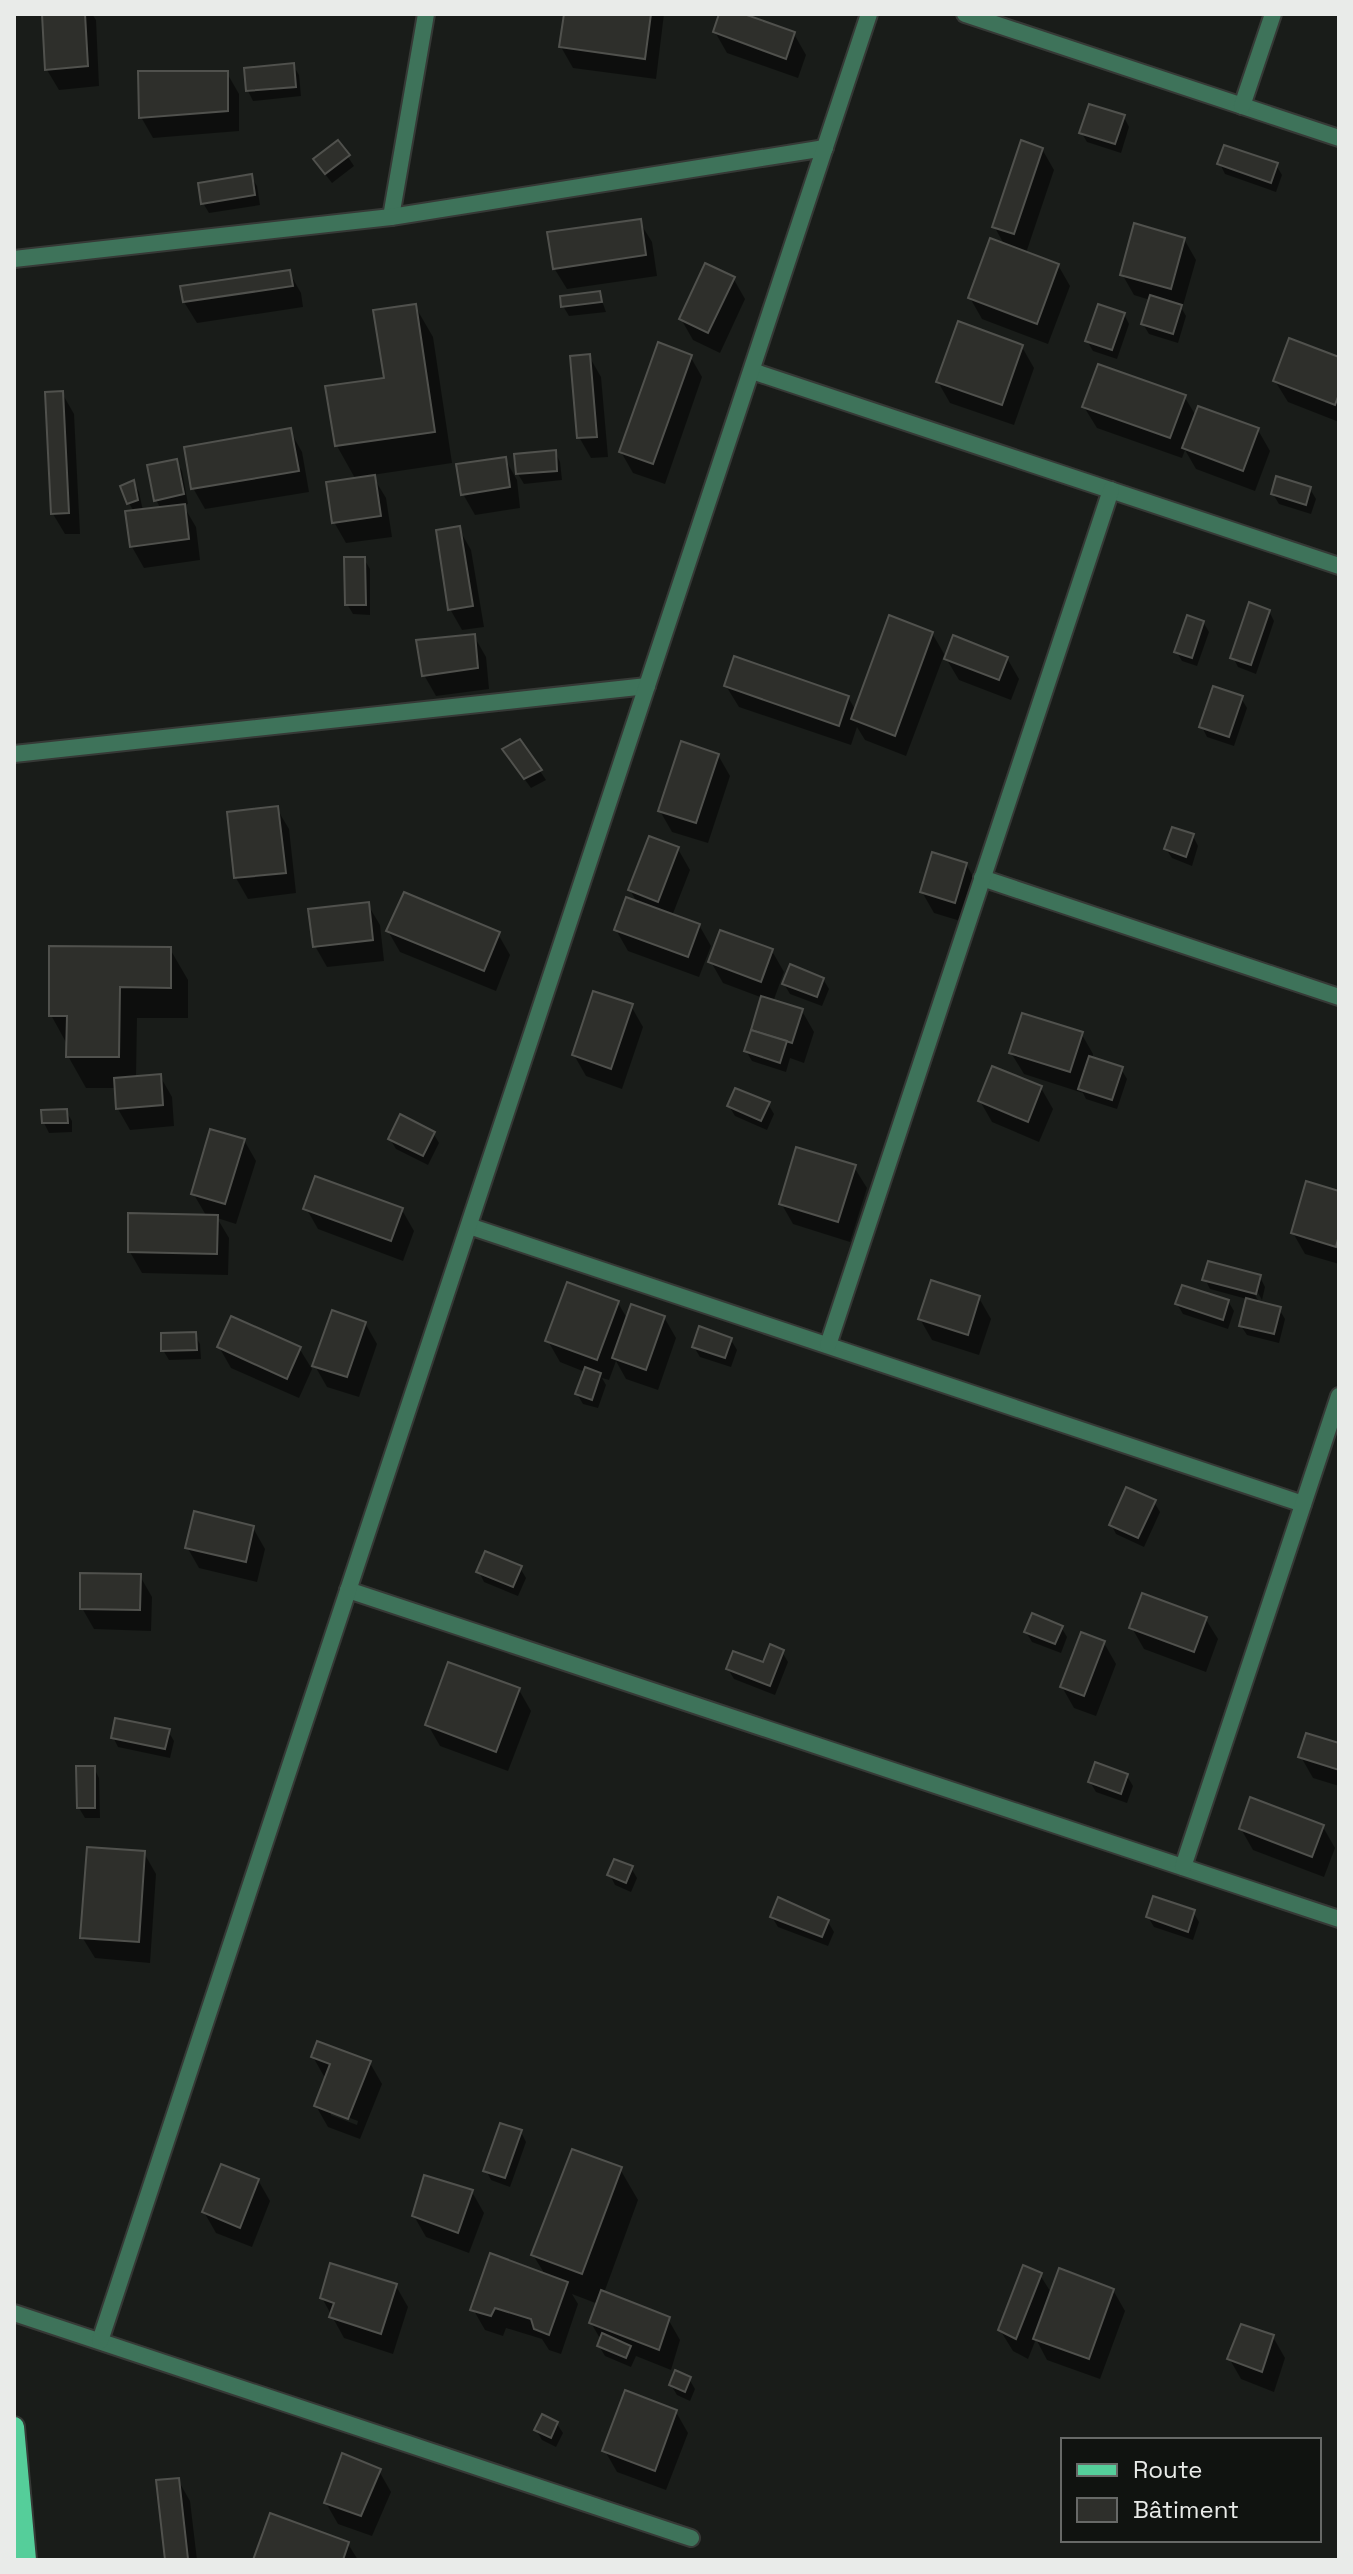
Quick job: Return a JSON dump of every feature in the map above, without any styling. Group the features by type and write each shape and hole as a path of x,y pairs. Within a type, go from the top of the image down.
{"main road":[{"path":"14,2427 19,2527 26,2560"}],"street":[{"path":"391,217 426,14"},
{"path":"100,2341 869,14"},
{"path":"965,14 1339,138"},
{"path":"1242,106 1273,14"},
{"path":"14,259 391,217 825,148"},
{"path":"752,371 1339,566"},
{"path":"828,1345 1111,490"},
{"path":"14,754 647,686"},
{"path":"982,878 1339,997"},
{"path":"469,1226 1303,1504"},
{"path":"1183,1867 1339,1396"},
{"path":"348,1590 1339,1919"},
{"path":"14,2313 691,2538"}],"building":[{"path":"42,14 85,14 88,66 45,70"},
{"path":"564,14 651,14 645,59 559,47"},
{"path":"719,14 744,14 795,32 786,59 713,32"},
{"path":"294,63 296,87 246,91 244,68"},
{"path":"138,71 228,71 228,111 139,118"},
{"path":"1089,104 1125,115 1115,144 1079,133"},
{"path":"338,140 350,155 325,174 313,159"},
{"path":"1021,140 1043,148 1014,234 992,227"},
{"path":"1224,145 1278,163 1271,183 1217,164"},
{"path":"252,174 255,195 201,204 198,183"},
{"path":"641,219 646,255 553,269 547,232"},
{"path":"1134,223 1185,238 1171,289 1120,275"},
{"path":"990,238 1059,264 1037,324 968,298"},
{"path":"705,263 735,277 708,333 679,319"},
{"path":"290,270 293,286 183,302 180,286"},
{"path":"600,291 602,302 561,307 560,296"},
{"path":"1150,295 1182,305 1173,334 1141,324"},
{"path":"416,304 435,432 335,446 325,386 384,378 373,310"},
{"path":"1098,304 1125,313 1112,350 1085,341"},
{"path":"958,321 1023,345 1002,405 936,382"},
{"path":"1289,338 1339,357 1339,394 1335,405 1273,381"},
{"path":"658,342 692,355 653,464 619,452"},
{"path":"590,354 597,437 577,438 570,356"},
{"path":"1098,364 1186,395 1170,438 1082,407"},
{"path":"63,391 69,513 51,514 45,392"},
{"path":"1198,406 1259,428 1243,471 1182,448"},
{"path":"291,428 299,471 191,489 184,447"},
{"path":"556,450 557,471 516,474 514,454"},
{"path":"506,457 510,487 461,495 456,464"},
{"path":"177,459 184,494 154,501 147,465"},
{"path":"375,475 381,516 332,523 326,482"},
{"path":"1276,476 1311,487 1306,505 1271,494"},
{"path":"134,480 138,500 127,504 120,486"},
{"path":"185,504 189,539 130,547 125,511"},
{"path":"460,526 473,606 448,610 436,530"},
{"path":"344,557 365,557 366,605 345,605"},
{"path":"1249,602 1270,610 1251,665 1230,658"},
{"path":"889,615 933,632 895,736 851,719"},
{"path":"1187,615 1204,621 1192,658 1174,652"},
{"path":"475,634 478,668 422,676 416,640"},
{"path":"953,635 1008,657 999,680 944,659"},
{"path":"734,656 849,696 839,726 724,686"},
{"path":"1213,686 1243,696 1229,737 1199,727"},
{"path":"520,739 542,770 524,779 502,749"},
{"path":"681,741 719,754 696,823 658,811"},
{"path":"278,806 286,873 234,878 227,812"},
{"path":"1172,827 1194,834 1186,857 1164,849"},
{"path":"649,836 679,847 658,902 628,890"},
{"path":"932,852 967,863 955,903 920,892"},
{"path":"404,892 500,932 484,971 386,931"},
{"path":"626,897 700,924 688,957 614,930"},
{"path":"369,902 373,940 313,947 308,909"},
{"path":"720,930 773,949 761,982 708,962"},
{"path":"49,946 171,947 171,988 120,987 119,1057 66,1057 67,1016 49,1016"},
{"path":"790,964 824,978 817,997 782,984"},
{"path":"593,991 633,1004 611,1069 572,1055"},
{"path":"761,996 803,1009 792,1043 751,1030"},
{"path":"1022,1013 1083,1032 1070,1072 1009,1053"},
{"path":"751,1030 787,1041 780,1063 744,1051"},
{"path":"1089,1056 1123,1067 1112,1100 1078,1089"},
{"path":"992,1066 1042,1086 1028,1122 978,1101"},
{"path":"161,1074 163,1105 116,1109 114,1078"},
{"path":"735,1088 770,1102 761,1121 727,1106"},
{"path":"67,1109 68,1123 42,1123 41,1110"},
{"path":"400,1114 435,1132 423,1156 388,1139"},
{"path":"210,1129 245,1139 225,1204 191,1194"},
{"path":"796,1147 856,1165 838,1222 779,1204"},
{"path":"315,1176 403,1208 391,1241 303,1209"},
{"path":"1306,1181 1339,1191 1336,1247 1291,1233"},
{"path":"128,1213 218,1215 217,1254 128,1252"},
{"path":"1208,1261 1261,1275 1256,1294 1202,1280"},
{"path":"931,1280 980,1296 968,1335 918,1319"},
{"path":"567,1282 619,1301 597,1360 545,1341"},
{"path":"1182,1285 1229,1300 1223,1320 1175,1304"},
{"path":"1246,1298 1281,1307 1274,1334 1239,1326"},
{"path":"631,1304 665,1316 646,1370 612,1358"},
{"path":"332,1310 366,1322 347,1377 312,1366"},
{"path":"231,1316 301,1347 287,1379 217,1347"},
{"path":"699,1326 732,1338 725,1358 692,1347"},
{"path":"196,1332 197,1350 161,1351 161,1333"},
{"path":"585,1367 601,1373 592,1400 575,1394"},
{"path":"1126,1487 1156,1500 1138,1538 1109,1525"},
{"path":"194,1511 254,1526 246,1562 185,1548"},
{"path":"485,1551 522,1566 513,1587 476,1572"},
{"path":"80,1573 141,1574 140,1610 80,1609"},
{"path":"1142,1593 1207,1617 1194,1652 1129,1628"},
{"path":"1032,1613 1063,1626 1055,1644 1024,1632"},
{"path":"1081,1632 1105,1641 1084,1696 1060,1687"},
{"path":"770,1644 784,1650 770,1686 726,1669 733,1651 763,1662"},
{"path":"448,1662 520,1688 496,1752 425,1725"},
{"path":"115,1718 170,1729 165,1749 111,1738"},
{"path":"1306,1733 1339,1743 1339,1770 1298,1757"},
{"path":"1095,1762 1128,1774 1121,1794 1088,1782"},
{"path":"76,1766 95,1766 95,1808 77,1808"},
{"path":"1250,1797 1324,1825 1312,1857 1239,1829"},
{"path":"87,1847 145,1851 139,1942 80,1938"},
{"path":"614,1859 633,1866 626,1883 607,1875"},
{"path":"1153,1896 1195,1910 1188,1932 1146,1917"},
{"path":"778,1897 829,1920 822,1937 770,1917"},
{"path":"317,2041 371,2061 348,2119 314,2106 330,2064 311,2057"},
{"path":"500,2123 522,2130 505,2178 483,2171"},
{"path":"572,2149 622,2167 582,2274 531,2255"},
{"path":"221,2164 259,2179 240,2228 202,2212"},
{"path":"424,2175 473,2190 458,2233 412,2216"},
{"path":"490,2253 568,2282 549,2335 534,2329 531,2319 495,2308 491,2316 470,2310"},
{"path":"330,2263 397,2284 381,2334 329,2317 334,2303 320,2298"},
{"path":"1023,2265 1042,2273 1016,2339 998,2330"},
{"path":"1059,2268 1114,2289 1089,2359 1033,2339"},
{"path":"601,2290 670,2317 659,2350 589,2323"},
{"path":"1241,2324 1274,2335 1262,2372 1227,2359"},
{"path":"602,2333 631,2346 626,2358 597,2346"},
{"path":"675,2370 691,2377 685,2392 669,2385"},
{"path":"625,2390 677,2410 655,2471 602,2451"},
{"path":"542,2414 558,2422 551,2438 534,2430"},
{"path":"342,2453 381,2469 361,2516 324,2503"},
{"path":"179,2478 188,2559 165,2560 156,2480"},
{"path":"270,2513 349,2542 343,2560 253,2560"}]}
